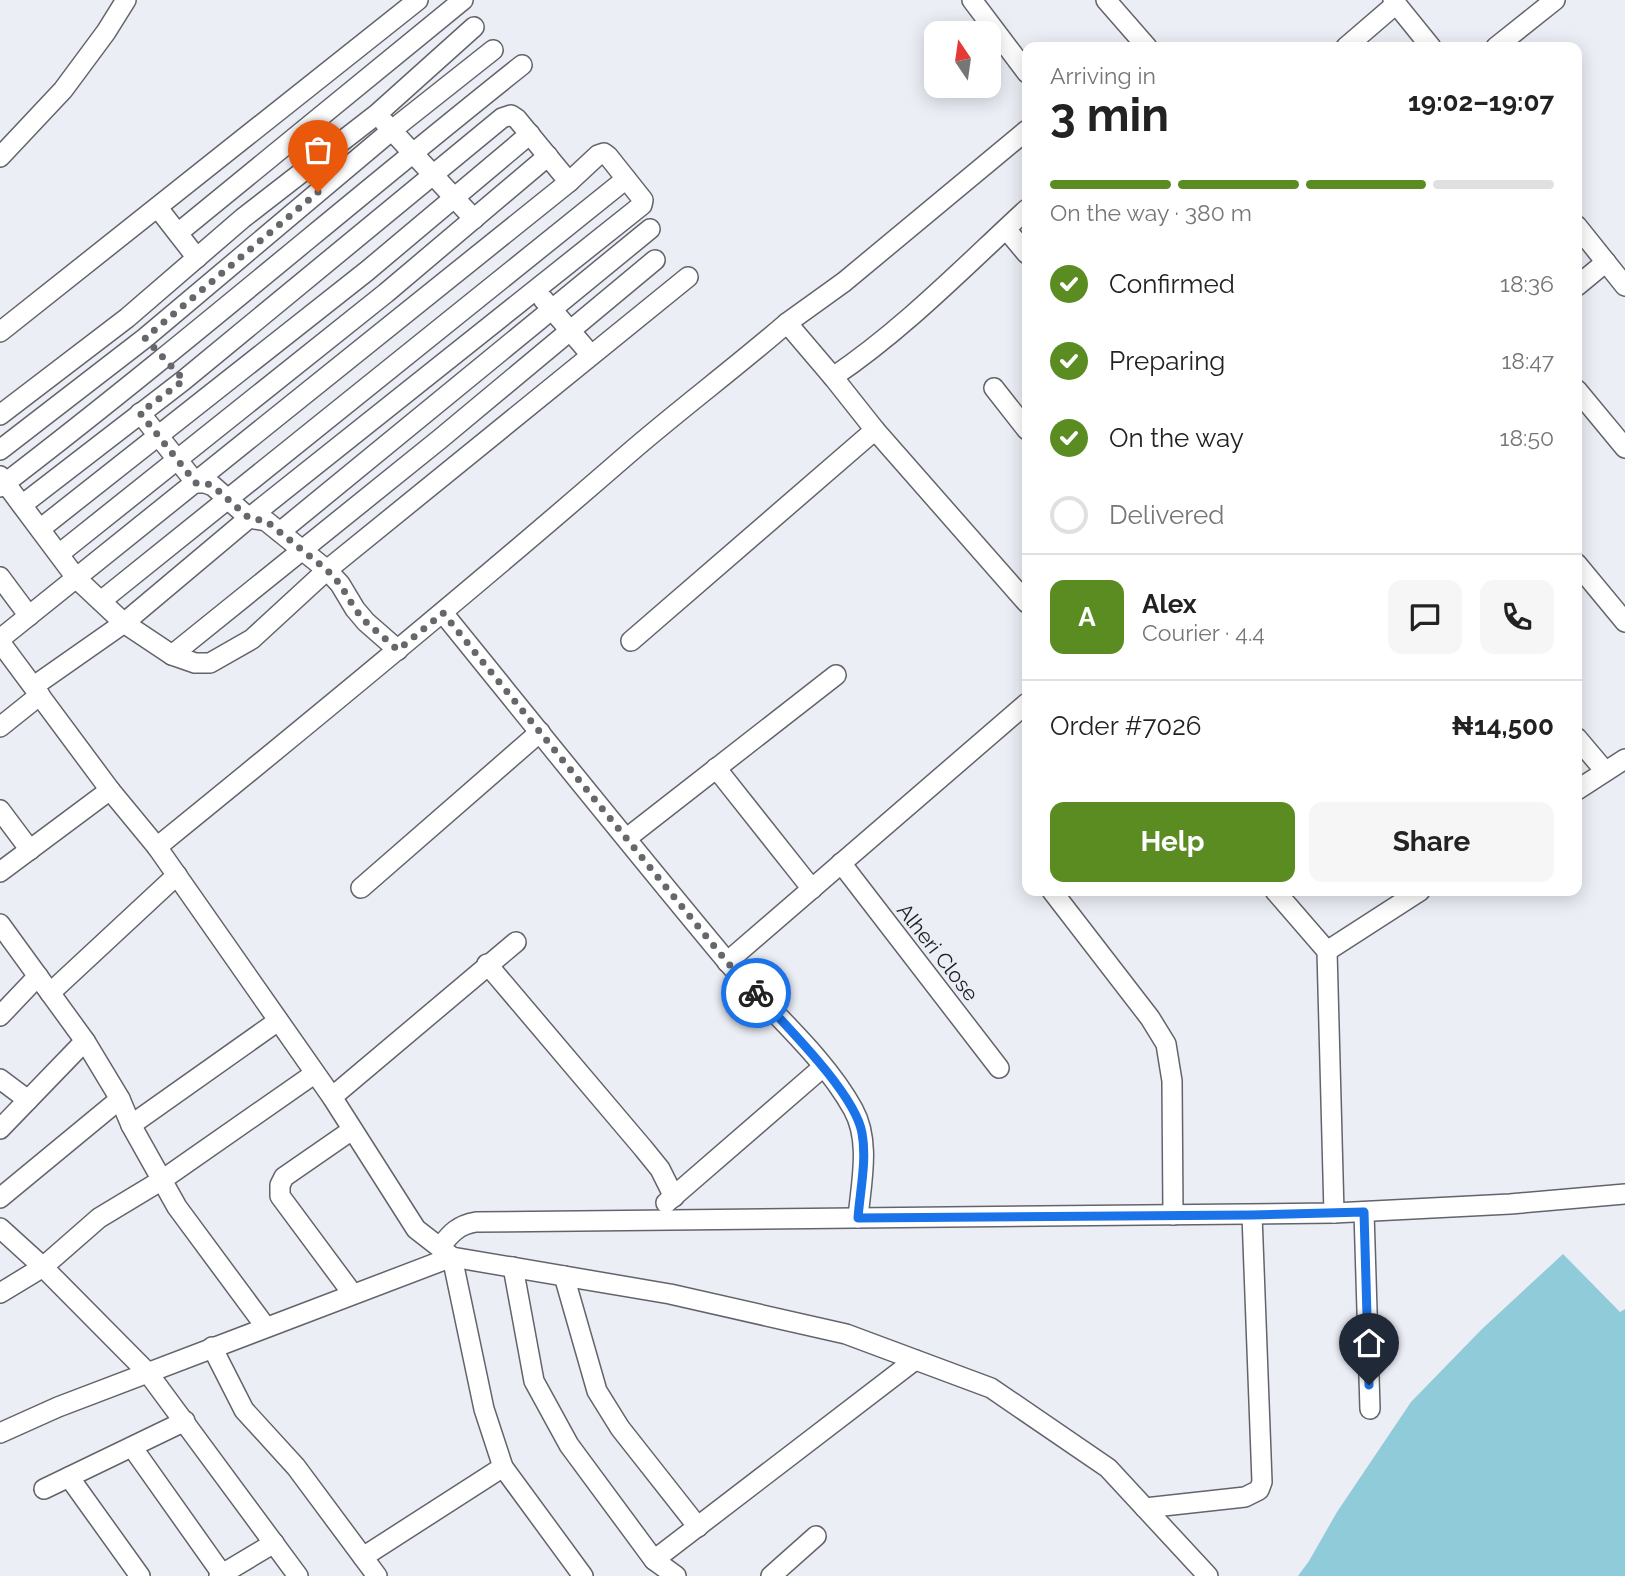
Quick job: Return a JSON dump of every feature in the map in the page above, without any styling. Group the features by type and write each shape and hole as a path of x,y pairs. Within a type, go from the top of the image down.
{"street":[{"path":"0,158 63,90 126,0"},
{"path":"0,332 418,0"},
{"path":"178,233 463,0"},
{"path":"971,0 1022,66"},
{"path":"1106,0 1143,42"},
{"path":"1351,42 1394,2 1427,42"},
{"path":"1502,42 1550,2"},
{"path":"0,415 127,318 243,218 377,114 474,27"},
{"path":"0,450 145,338 392,130 493,50"},
{"path":"522,65 164,358 2,482 78,579 124,623 172,655 195,663 210,663 252,639 327,570 688,277"},
{"path":"377,114 474,219"},
{"path":"22,505 184,380 502,118 511,115 569,182"},
{"path":"40,529 367,271 530,134"},
{"path":"157,847 443,613 571,506 655,431 787,323 844,282 1022,134"},
{"path":"0,727 37,690 124,623 249,518 642,205 643,200 604,153 598,155 569,182 0,641 37,690 110,790 177,875 332,1097 416,1229 446,1252 513,1267 670,1294 846,1334 990,1388 1108,1468 1208,1576"},
{"path":"59,554 386,293 548,156"},
{"path":"101,601 626,180"},
{"path":"158,208 197,258"},
{"path":"833,377 937,295 1022,214"},
{"path":"243,218 303,282"},
{"path":"280,532 650,229"},
{"path":"1006,229 1022,248"},
{"path":"1582,232 1625,286"},
{"path":"346,247 404,314"},
{"path":"172,655 440,439 655,260"},
{"path":"1582,282 1606,262"},
{"path":"535,290 591,355"},
{"path":"127,318 184,380"},
{"path":"787,323 875,430 1022,597"},
{"path":"994,388 1022,424"},
{"path":"403,396 460,462"},
{"path":"1582,396 1625,448"},
{"path":"140,413 196,483"},
{"path":"631,641 875,430"},
{"path":"196,483 213,486 249,518 266,521 327,570 366,622 398,650"},
{"path":"1582,570 1625,622"},
{"path":"0,577 29,616"},
{"path":"443,613 727,962 824,1067 853,1109 862,1132 858,1218"},
{"path":"626,838 836,675"},
{"path":"727,962 1022,706"},
{"path":"361,888 540,732"},
{"path":"1582,744 1605,771"},
{"path":"1582,787 1625,759"},
{"path":"716,768 812,889"},
{"path":"0,872 110,790"},
{"path":"0,810 30,850"},
{"name":"Alheri Close","path":"841,863 999,1068"},
{"path":"50,992 177,875"},
{"path":"1056,896 1150,1018 1166,1044 1172,1081 1173,1215"},
{"path":"1279,896 1327,951 1334,1213"},
{"path":"1327,951 1411,896"},
{"path":"0,924 85,1041 120,1099 131,1125 177,1207 265,1326"},
{"path":"332,1097 516,942"},
{"path":"487,964 660,1169 674,1197"},
{"path":"0,1016 38,976"},
{"path":"131,1125 278,1021"},
{"path":"0,1129 85,1041"},
{"path":"646,1219 824,1067"},
{"path":"0,1293 43,1267 99,1218 162,1180 314,1074"},
{"path":"0,1079 28,1100"},
{"path":"0,1198 120,1099"},
{"path":"352,1130 284,1177 280,1185 280,1196 352,1293"},
{"path":"583,1576 503,1467 484,1409 446,1252 453,1230 465,1224 646,1219 1334,1213 1510,1204 1625,1194"},
{"path":"1364,1212 1370,1409"},
{"path":"1145,1508 1245,1497 1259,1490 1262,1482 1252,1215"},
{"path":"0,1228 43,1267 148,1373 298,1576"},
{"path":"0,1433 58,1407 352,1293 446,1252"},
{"path":"513,1267 534,1381 569,1445 654,1560 676,1576"},
{"path":"564,1276 597,1391 620,1428 698,1527"},
{"path":"212,1347 244,1409 296,1467 377,1576"},
{"path":"654,1560 915,1360"},
{"path":"44,1489 184,1421"},
{"path":"132,1447 220,1575 244,1570 274,1543"},
{"path":"363,1557 503,1467"},
{"path":"69,1477 140,1576"},
{"path":"771,1576 816,1536"}],"water":[{"path":"1563,1254 1620,1312 1625,1309 1625,1576 1298,1576 1337,1512 1411,1402 1482,1329"}],"way so far":[{"path":"318,192 145,338 184,380 140,413 196,483 213,486 249,518 266,521 327,570 366,622 398,650 443,613 727,962 756,993"}],"route":[{"path":"756,993 824,1067 853,1109 862,1132 858,1218 1364,1212 1369,1385"}]}
